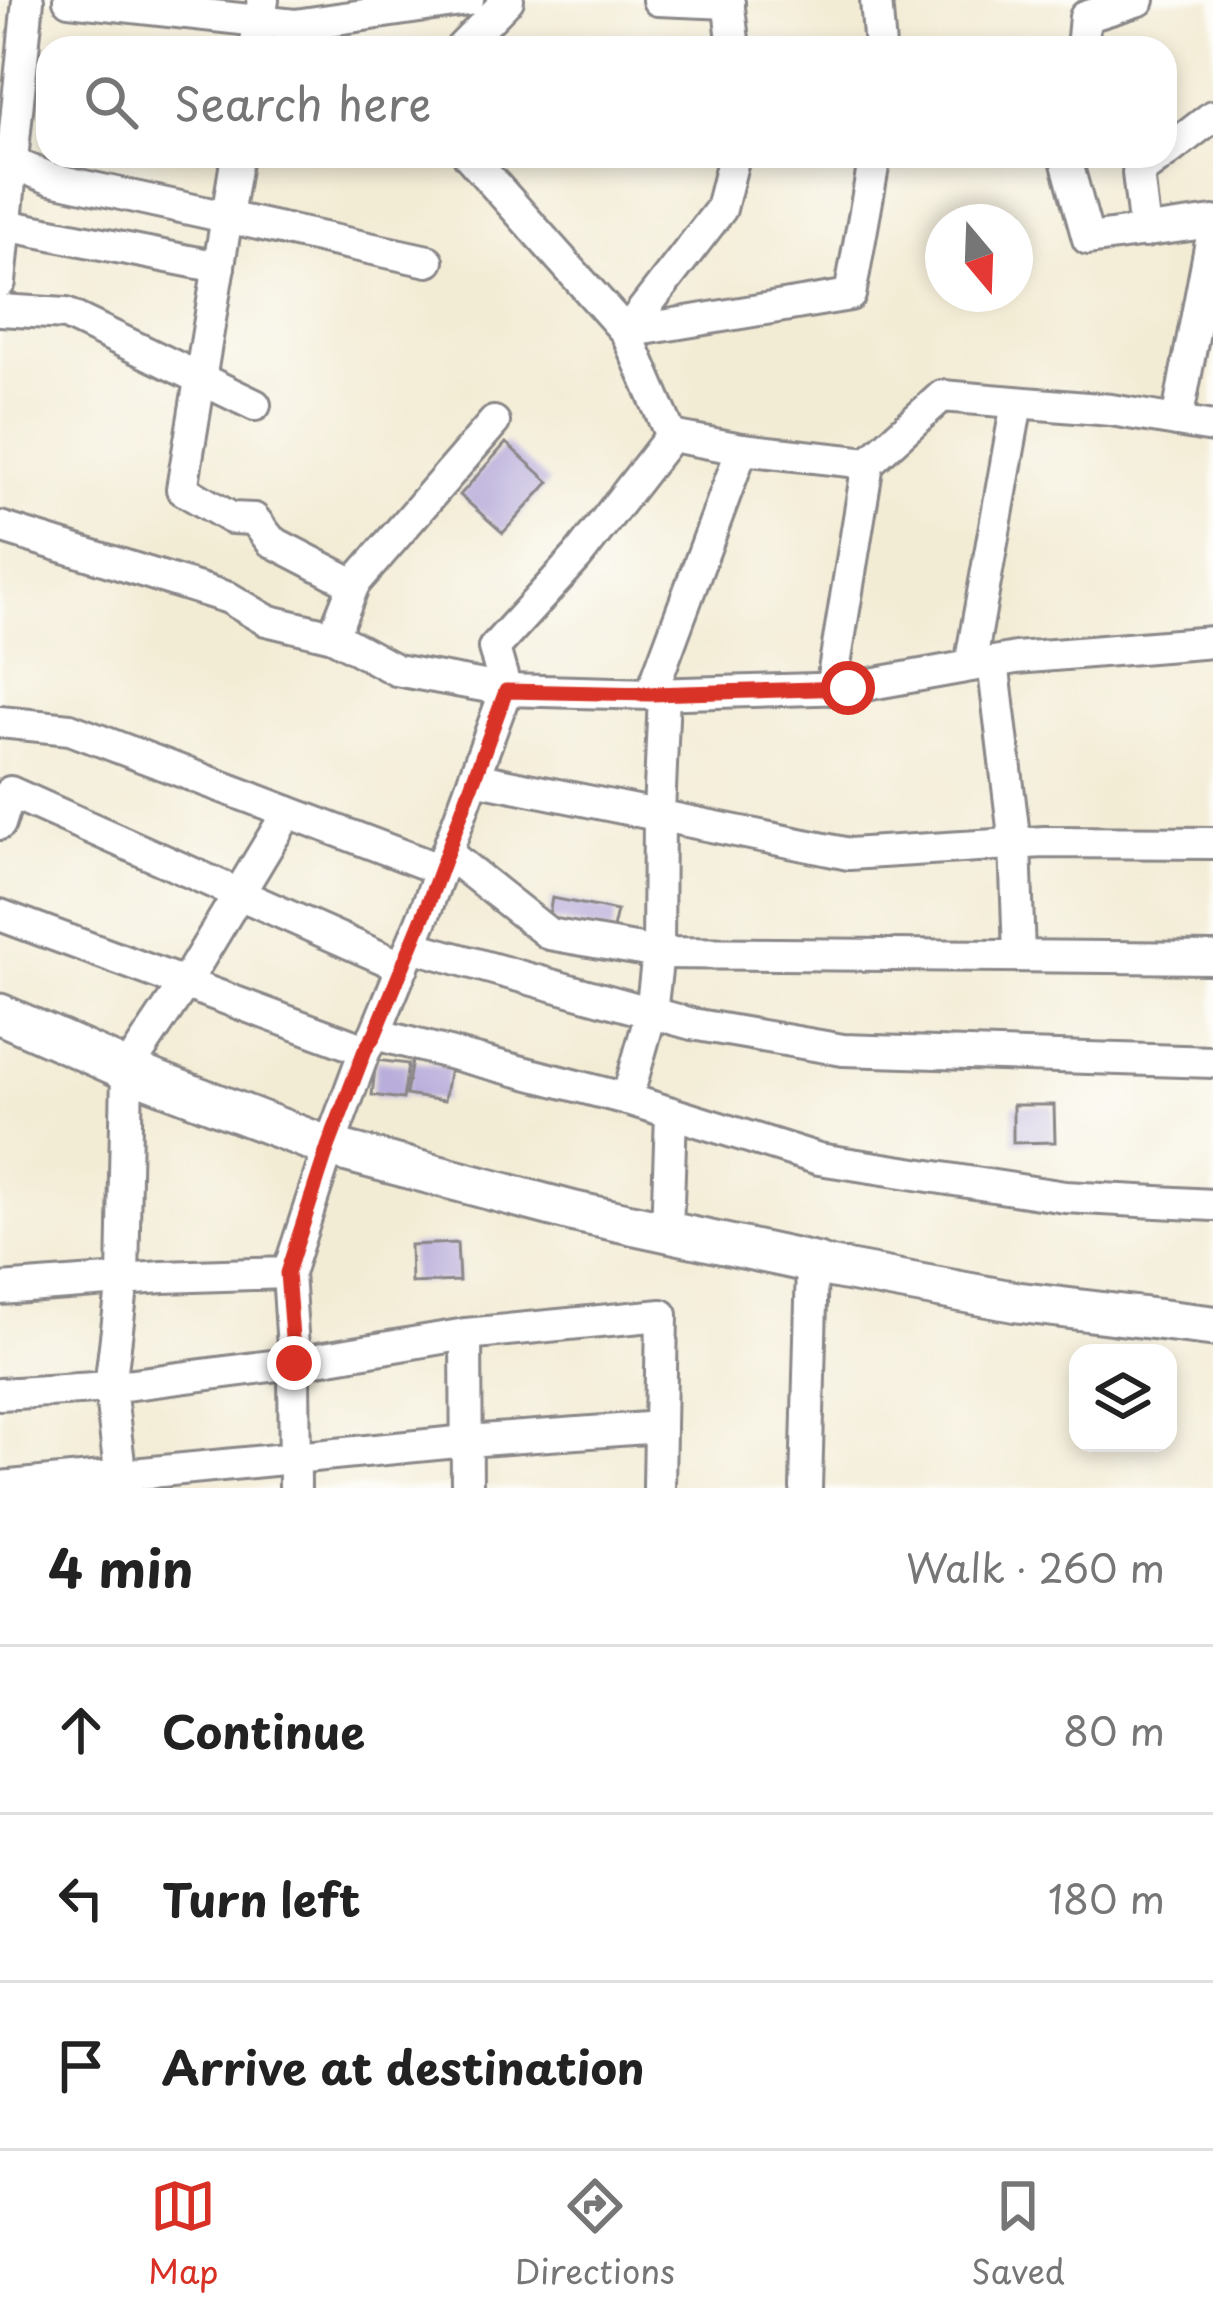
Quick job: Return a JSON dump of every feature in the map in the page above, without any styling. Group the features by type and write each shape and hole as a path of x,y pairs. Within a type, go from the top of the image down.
{"street":[{"path":"0,282 6,161 28,0"},
{"path":"69,0 295,25 468,0"},
{"path":"472,36 508,0"},
{"path":"658,0 729,2 733,36"},
{"path":"876,0 879,36"},
{"path":"1083,36 1085,17 1139,0"},
{"path":"1177,143 1213,116"},
{"path":"6,161 52,179 428,262"},
{"path":"235,168 182,489 231,518 254,519 271,541 354,584"},
{"path":"480,168 626,332 671,436"},
{"path":"626,332 721,209 731,168"},
{"path":"626,332 850,295 873,168"},
{"path":"1068,168 1088,239 1213,227 1177,421"},
{"path":"1145,168 1138,173 1145,232"},
{"path":"3,225 219,267"},
{"path":"0,310 66,314 256,405"},
{"path":"831,689 868,463 942,396 1111,410 1213,427"},
{"path":"1017,403 981,664 1015,844 1019,954"},
{"path":"333,636 354,584 494,422"},
{"path":"671,436 868,463"},
{"path":"295,1473 287,1273 328,1147 407,956 506,691 494,648 577,556 671,436"},
{"path":"627,1100 651,1013 658,953 657,694 742,448"},
{"path":"0,527 230,598 266,620 333,636 396,670 506,691 657,694 831,689 981,664 1213,642"},
{"path":"0,722 70,729 288,812 444,861 548,934 658,953 1213,958"},
{"path":"474,778 849,854 1015,844 1213,843"},
{"path":"0,824 10,792 238,894 407,956 692,1024 843,1050 1213,1062"},
{"path":"122,1482 110,1387 123,1280 127,1070 288,812"},
{"path":"0,915 185,983 370,1042 627,1100 819,1159 1065,1197 1213,1205"},
{"path":"0,1014 127,1070 328,1147 575,1212 1017,1302 1213,1326"},
{"path":"668,1233 671,1113"},
{"path":"806,1488 815,1264"},
{"path":"0,1289 287,1273"},
{"path":"0,1394 110,1387 466,1334 662,1315 659,1488"},
{"path":"466,1334 467,1488"},
{"path":"0,1487 295,1473 467,1441 660,1427"}],"building":[{"path":"506,443 549,482 503,533 460,495"},
{"path":"552,898 617,911 612,933 548,920"},
{"path":"376,1060 408,1064 403,1099 372,1095"},
{"path":"412,1061 450,1067 444,1101 406,1095"},
{"path":"1013,1105 1054,1105 1055,1142 1013,1143"},
{"path":"457,1243 459,1281 411,1283 410,1245"}],"route":[{"path":"294,1363 287,1273 328,1147 425,912 506,691 651,694 848,688"}]}
